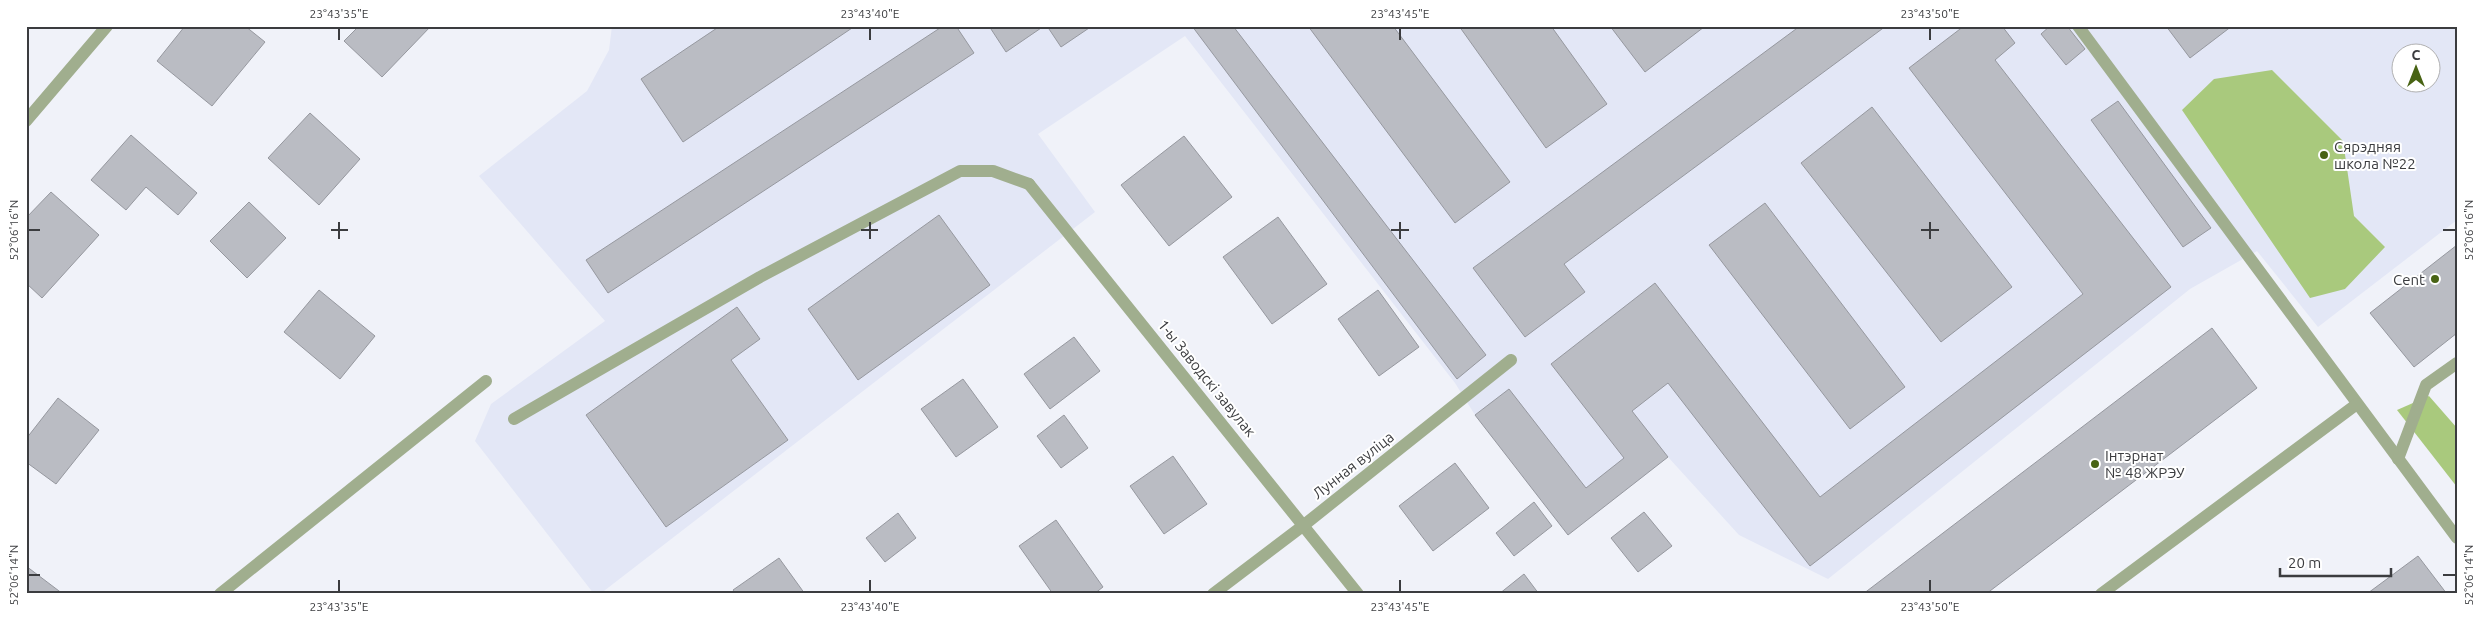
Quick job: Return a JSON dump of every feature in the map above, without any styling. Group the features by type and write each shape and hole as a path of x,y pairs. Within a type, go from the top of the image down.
{"street":[{"path":"26,121 107,26"},
{"path":"2078,26 2457,538"},
{"name":"1-ы Заводскі завулак","path":"514,419 760,277 960,171 993,171 1029,184 1358,594"},
{"name":"Лунная вуліца","path":"1213,594 1304,525 1511,360"},
{"path":"2398,459 2426,385 2457,363"},
{"path":"220,594 486,381"},
{"path":"2101,594 2357,404"}],"shaded area":[{"path":"612,26 2457,26 2457,220 2318,327 2257,251 2190,289 1828,579 1739,535 1668,457 1568,535 1475,415 1455,383 1185,36 1038,134 1095,212 600,594 594,594 475,441 491,404 605,321 479,176 587,91 609,50"}],"green space":[{"path":"2272,70 2343,141 2354,216 2385,247 2345,289 2310,298 2182,110 2214,79"},
{"path":"2429,396 2457,428 2457,487 2397,410"}],"building":[{"path":"185,26 245,26 265,42 212,106 157,61"},
{"path":"359,26 431,26 382,77 344,41"},
{"path":"720,26 855,26 683,142 641,79"},
{"path":"943,26 956,26 974,53 608,293 586,260"},
{"path":"989,26 1044,26 1006,52"},
{"path":"1047,26 1092,26 1061,47"},
{"path":"1192,26 1233,26 1486,355 1457,379"},
{"path":"1308,26 1393,26 1510,182 1455,223"},
{"path":"1459,26 1551,26 1607,104 1546,148"},
{"path":"1610,26 1704,26 1704,27 1645,72"},
{"path":"1800,26 1886,26 1564,264 1585,292 1525,337 1473,268"},
{"path":"1964,26 2002,26 2015,43 1995,60 2171,287 1810,566 1668,383 1632,411 1668,457 1568,535 1475,415 1509,389 1586,488 1624,458 1551,364 1655,283 1820,497 2083,294 1909,68"},
{"path":"2050,26 2067,26 2085,49 2066,65 2041,34"},
{"path":"2166,26 2232,26 2190,58"},
{"path":"2118,101 2211,228 2183,247 2091,120"},
{"path":"1872,107 2012,287 1941,342 1801,163"},
{"path":"310,113 360,159 319,205 268,158"},
{"path":"131,135 197,193 178,215 146,187 126,210 91,180"},
{"path":"1184,136 1232,197 1169,246 1121,185"},
{"path":"51,192 99,235 42,298 26,283 26,218"},
{"path":"249,202 286,238 247,278 210,241"},
{"path":"1765,203 1905,387 1850,429 1709,245"},
{"path":"939,215 990,285 858,380 808,309"},
{"path":"1278,217 1327,284 1272,324 1223,257"},
{"name":"Cent","path":"2457,245 2457,333 2414,367 2370,313"},
{"path":"319,290 375,336 340,379 284,332"},
{"path":"1378,290 1419,347 1379,376 1338,319"},
{"path":"737,307 760,339 731,360 788,440 666,527 586,415"},
{"name":"Інтэрнат № 48 ЖРЭУ","path":"2212,328 2257,388 1986,594 1863,594"},
{"path":"1074,337 1100,371 1050,409 1024,374"},
{"path":"963,379 998,427 956,457 921,409"},
{"path":"58,398 99,430 56,484 26,462 26,439"},
{"path":"1064,415 1088,448 1061,468 1037,436"},
{"path":"1173,456 1207,504 1164,534 1130,486"},
{"path":"1455,463 1489,508 1433,551 1399,506"},
{"path":"1534,502 1552,526 1514,556 1496,533"},
{"path":"1644,512 1672,546 1638,572 1611,538"},
{"path":"898,513 916,538 885,562 866,538"},
{"path":"1056,520 1103,587 1094,594 1053,594 1019,546"},
{"path":"2418,556 2447,594 2368,593"},
{"path":"779,558 805,594 736,594 733,590"},
{"path":"26,566 63,594 26,594"},
{"path":"1524,574 1539,594 1499,594"}],"place":[{"name":"Сярэдняя школа №22","path":"2324,155"},
{"name":"Cent","path":"2435,279"},
{"name":"Інтэрнат № 48 ЖРЭУ","path":"2095,464"}]}
